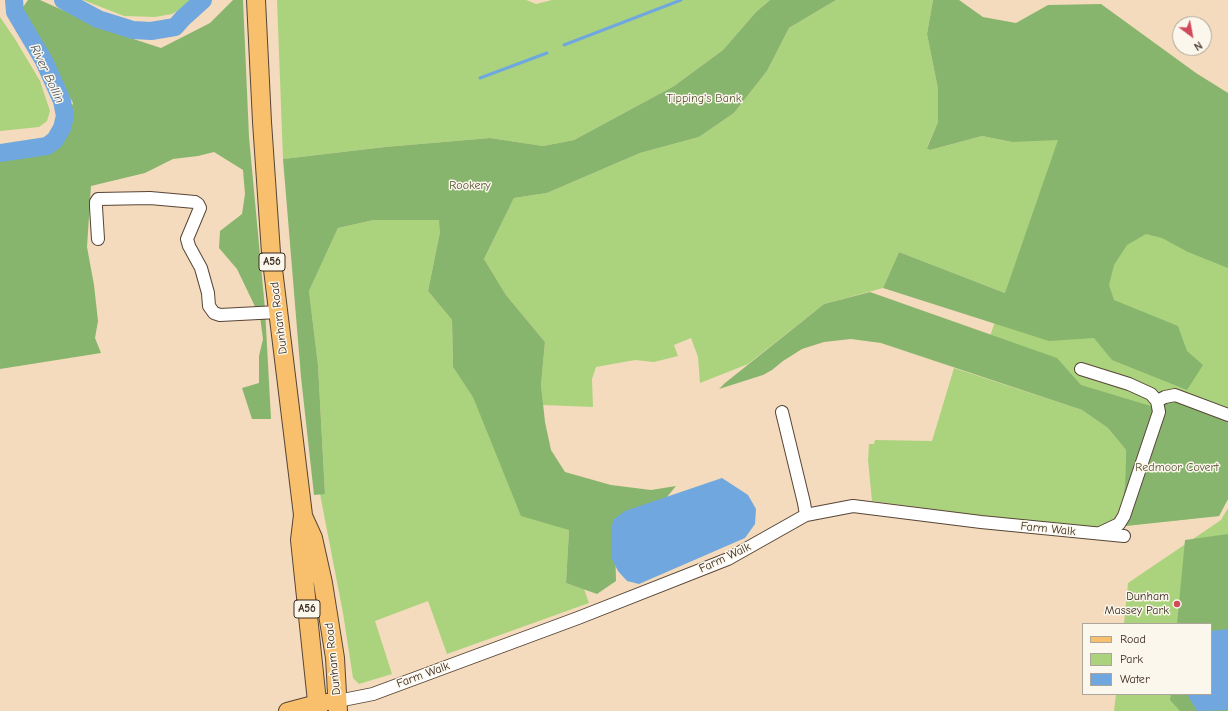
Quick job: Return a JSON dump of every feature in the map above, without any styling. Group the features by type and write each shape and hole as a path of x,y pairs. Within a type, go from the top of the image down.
{"highway":[{"name":"Dunham Road","path":"256,0 262,122 271,253 303,515 300,540 318,707"},
{"name":"Dunham Road","path":"303,515 313,538 323,583 336,658 338,706"}],"main road":[{"path":"287,711 338,706"}],"lane":[{"path":"98,239 96,202 98,199 150,198 194,202 198,204 200,208 187,239 189,246 201,268 208,293 209,306 214,313 220,315 278,312"},
{"path":"1081,369 1129,384 1151,394 1157,401 1159,412 1124,516 1119,524 1099,534"},
{"path":"1157,401 1174,395 1228,415"},
{"path":"782,412 806,515"},
{"name":"Farm Walk","path":"338,706 578,618 721,562 806,515 853,506 981,522 1124,536"}],"green space":[{"path":"28,0 40,0 109,31 161,48 210,23 233,0 243,0 249,137 265,309 271,419 252,419 242,388 259,383 259,356 263,339 260,317 237,269 219,248 220,231 242,214 245,194 243,170 214,152 198,156 173,159 145,173 91,186 87,247 94,285 98,321 95,338 101,353 0,369 0,156 57,145 73,103 21,10"},
{"path":"83,0 191,0 181,9 172,14 155,17 124,16"},
{"path":"277,0 526,0 536,4 552,0 770,0 756,12 723,50 674,86 574,140 543,146 490,138 385,147 283,159"},
{"name":"Rookery","path":"770,0 836,0 789,28 767,71 734,113 699,137 640,153 547,193 514,198 484,259 506,295 545,342 541,385 545,422 551,450 565,472 611,485 651,490 676,486 657,509 615,542 616,581 597,594 566,583 569,530 521,516 473,397 453,367 452,320 428,291 440,232 439,220 374,220 338,228 309,291 318,365 325,494 314,495 301,377 283,159 385,147 490,138 543,146 574,140 674,86 723,50 756,12"},
{"path":"836,0 933,0 927,34 938,89 938,122 927,147 930,150 982,136 1012,142 1228,99 1228,499 1219,516 1125,526 1142,424 979,368 1005,293 899,252 883,288 824,304 748,364 700,383 698,357 691,338 674,345 678,356 654,362 635,360 596,367 592,379 593,407 543,405 541,385 545,342 506,295 484,259 514,198 547,193 640,153 699,137 734,113 767,71 789,28"},
{"path":"933,0 959,0 983,17 1016,23 1048,5 1101,4 1196,73 1228,93 1228,268 1188,252 1162,238 1146,234 1127,245 1114,265 1109,285 1114,300 1178,326 1187,351 1203,365 1187,390 1112,360 1094,338 1049,341 883,288 899,252 1005,293 1058,140 1012,142 982,136 930,150 927,148 938,122 938,89 927,34"},
{"path":"0,17 40,81 50,111 47,121 39,127 0,131"},
{"path":"374,220 440,220 440,232 428,291 452,320 453,367 569,530 566,583 584,589 589,603 447,654 428,601 375,621 392,674 359,684 353,678 343,613 320,494 325,494 318,365 309,291 338,228"},
{"name":"Redmoor Covert","path":"870,292 1057,358 1081,385 1154,407 1178,401 1228,421 1228,499 1219,516 1125,526 1120,519 1125,484 1126,450 1108,428 1082,410 881,343 851,339 824,342 802,349 763,375 719,389 824,304"},
{"path":"954,368 1082,410 1108,428 1126,450 1125,484 1120,519 1093,531 872,501 868,460 869,444 874,444 875,440 932,441"},
{"name":"Dunham Massey Park","path":"1228,508 1228,711 1114,711 1116,695 1212,695 1212,623 1124,623 1128,583 1221,520"},
{"path":"1228,534 1228,711 1180,711 1170,700 1171,695 1212,695 1212,623 1177,623 1185,540"}],"water":[{"path":"722,478 748,495 756,509 755,524 745,538 639,584 627,581 618,571 611,557 611,533 613,520 625,511"},
{"path":"1228,629 1228,710 1197,711 1188,695 1212,695 1212,631"}],"waterway":[{"name":"River Bollin","path":"0,153 47,146 55,140 62,128 65,116 62,101 44,61 15,12 14,0"},
{"name":"River Bollin","path":"63,0 98,19 133,30 151,31 175,27 203,0"},
{"path":"564,45 681,0"},
{"path":"480,78 547,53"}],"place":[{"name":"Dunham Massey Park","path":"1177,604"}],"park label":[{"name":"Tipping's Bank","path":"704,99"}]}
